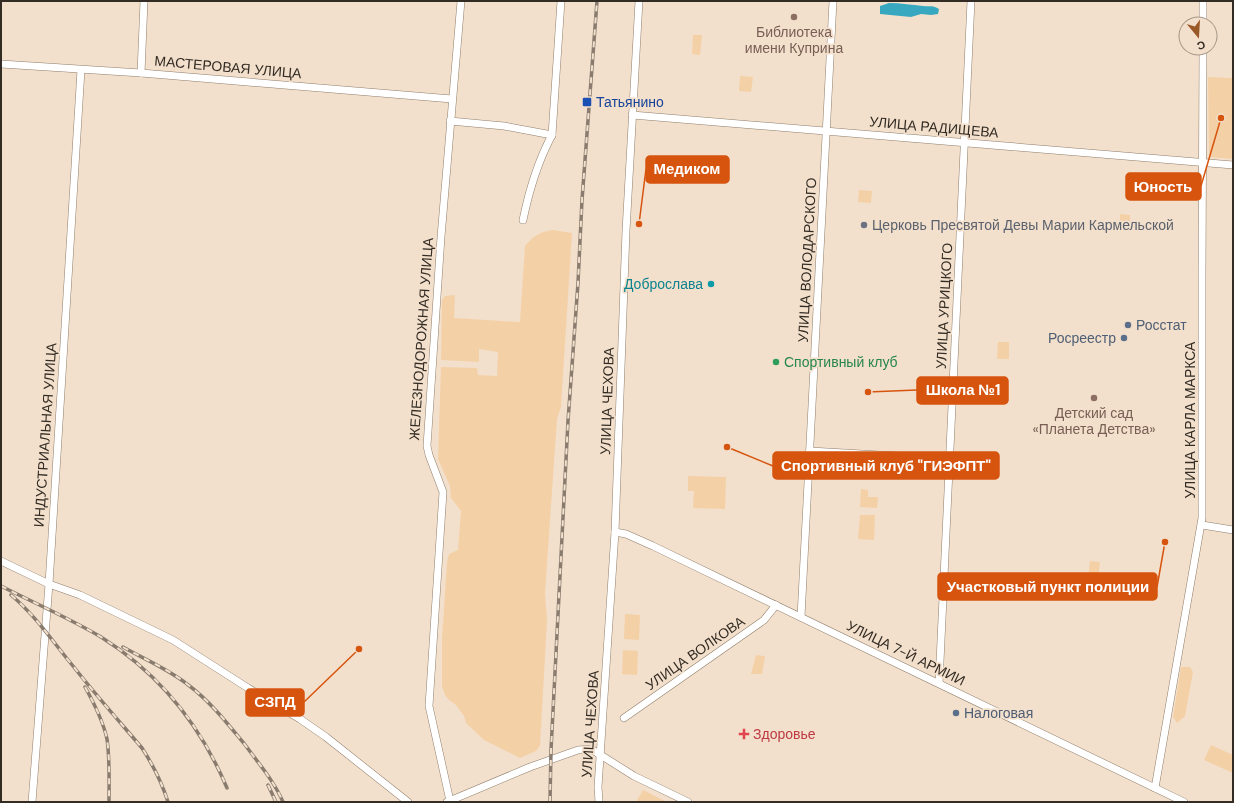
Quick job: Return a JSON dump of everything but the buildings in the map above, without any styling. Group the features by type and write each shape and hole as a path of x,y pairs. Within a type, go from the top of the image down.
{"street":[{"path":"141,73 144,1"},
{"name":"ЖЕЛЕЗНОДОРОЖНАЯ УЛИЦА","path":"448,801 429,706 443,492 427,446 440,243 461,1"},
{"path":"523,220 528,198 542,156 552,135 561,1"},
{"name":"УЛИЦА ЧЕХОВА","path":"598,802 615,532 626,231 638,1"},
{"name":"УЛИЦА ВОЛОДАРСКОГО","path":"802,617 833,1"},
{"name":"УЛИЦА УРИЦКОГО","path":"939,683 971,1"},
{"path":"1203,1 1203,16"},
{"name":"УЛИЦА КАРЛА МАРКСА","path":"1155,788 1202,525 1203,56"},
{"name":"МАСТЕРОВАЯ УЛИЦА","path":"1,64 141,73 452,99"},
{"name":"ИНДУСТРИАЛЬНАЯ УЛИЦА","path":"32,802 49,584 81,70"},
{"name":"УЛИЦА РАДИЩЕВА","path":"632,115 1233,165"},
{"path":"450,121 504,126 552,135"},
{"path":"810,451 949,459"},
{"path":"1202,525 1233,530"},
{"name":"УЛИЦА 7-Й АРМИИ","path":"615,532 626,534 653,546 1184,802"},
{"path":"1,561 49,584 80,594 173,640 248,688 300,718 408,802"},
{"name":"УЛИЦА ВОЛКОВА","path":"624,718 764,620 776,605"},
{"path":"448,801 530,767 569,753 591,749 634,776 688,802"}],"shaded area":[{"path":"693,35 702,35 700,55 692,54"},
{"path":"740,76 753,77 751,92 739,91"},
{"path":"1208,77 1233,78 1233,159 1209,157"},
{"path":"859,190 872,191 871,203 858,202"},
{"path":"1120,214 1130,215 1130,226 1120,225"},
{"path":"553,230 572,233 561,407 557,419 545,593 547,621 540,746 536,751 520,758 484,740 466,723 464,716 456,705 445,695 442,686 442,639 447,562 449,554 458,550 461,511 451,498 450,486 438,459 441,367 477,368 478,375 497,376 498,352 479,349 479,362 441,360 442,300 445,296 455,295 454,318 520,322 525,246 531,239 538,235"},
{"path":"998,342 1009,342 1009,359 997,359"},
{"path":"688,476 726,477 725,509 693,508 694,491 688,491"},
{"path":"861,489 868,490 868,497 878,497 877,508 860,507"},
{"path":"860,515 875,515 874,540 858,539"},
{"path":"1090,561 1100,562 1097,588 1087,587"},
{"path":"625,614 640,615 639,640 624,639"},
{"path":"623,650 638,651 637,675 622,674"},
{"path":"756,655 765,656 762,674 751,674"},
{"path":"1181,667 1190,667 1193,672 1185,716 1177,723 1173,717"},
{"path":"1211,745 1233,755 1233,773 1204,760"},
{"path":"643,790 667,802 636,802"}],"water":[{"path":"889,3 925,6 939,9 938,14 921,14 911,17 880,14 880,6"}],"railway":[{"path":"550,802 551,750 568,421 578,283 582,200 597,1"},
{"path":"1,586 89,630 122,651 142,667 160,684 191,722 204,743 227,788"},
{"path":"11,595 36,620 142,748 157,774 168,802"},
{"path":"123,647 172,674 187,684 203,698 246,746 271,780 283,802"},
{"path":"85,687 98,712 107,739 109,763 109,802"},
{"path":"268,785 276,802"}],"place":[{"name":"Библиотека имени Куприна","path":"794,17"},
{"name":"Татьянино","path":"587,102"},
{"name":"Юность","path":"1221,118"},
{"name":"Медиком","path":"639,224"},
{"name":"Церковь Пресвятой Девы Марии Кармельской","path":"864,225"},
{"name":"Доброслава","path":"711,284"},
{"name":"Росстат","path":"1128,325"},
{"name":"Росреестр","path":"1124,338"},
{"name":"Спортивный клуб","path":"776,362"},
{"name":"Школа №1","path":"868,392"},
{"name":"Детский сад «Планета Детства»","path":"1094,398"},
{"name":"Спортивный клуб \"ГИЭФПТ\"","path":"727,447"},
{"name":"Участковый пункт полиции","path":"1165,542"},
{"name":"СЗПД","path":"359,649"},
{"name":"Налоговая","path":"956,713"},
{"name":"Здоровье","path":"744,734"}]}
